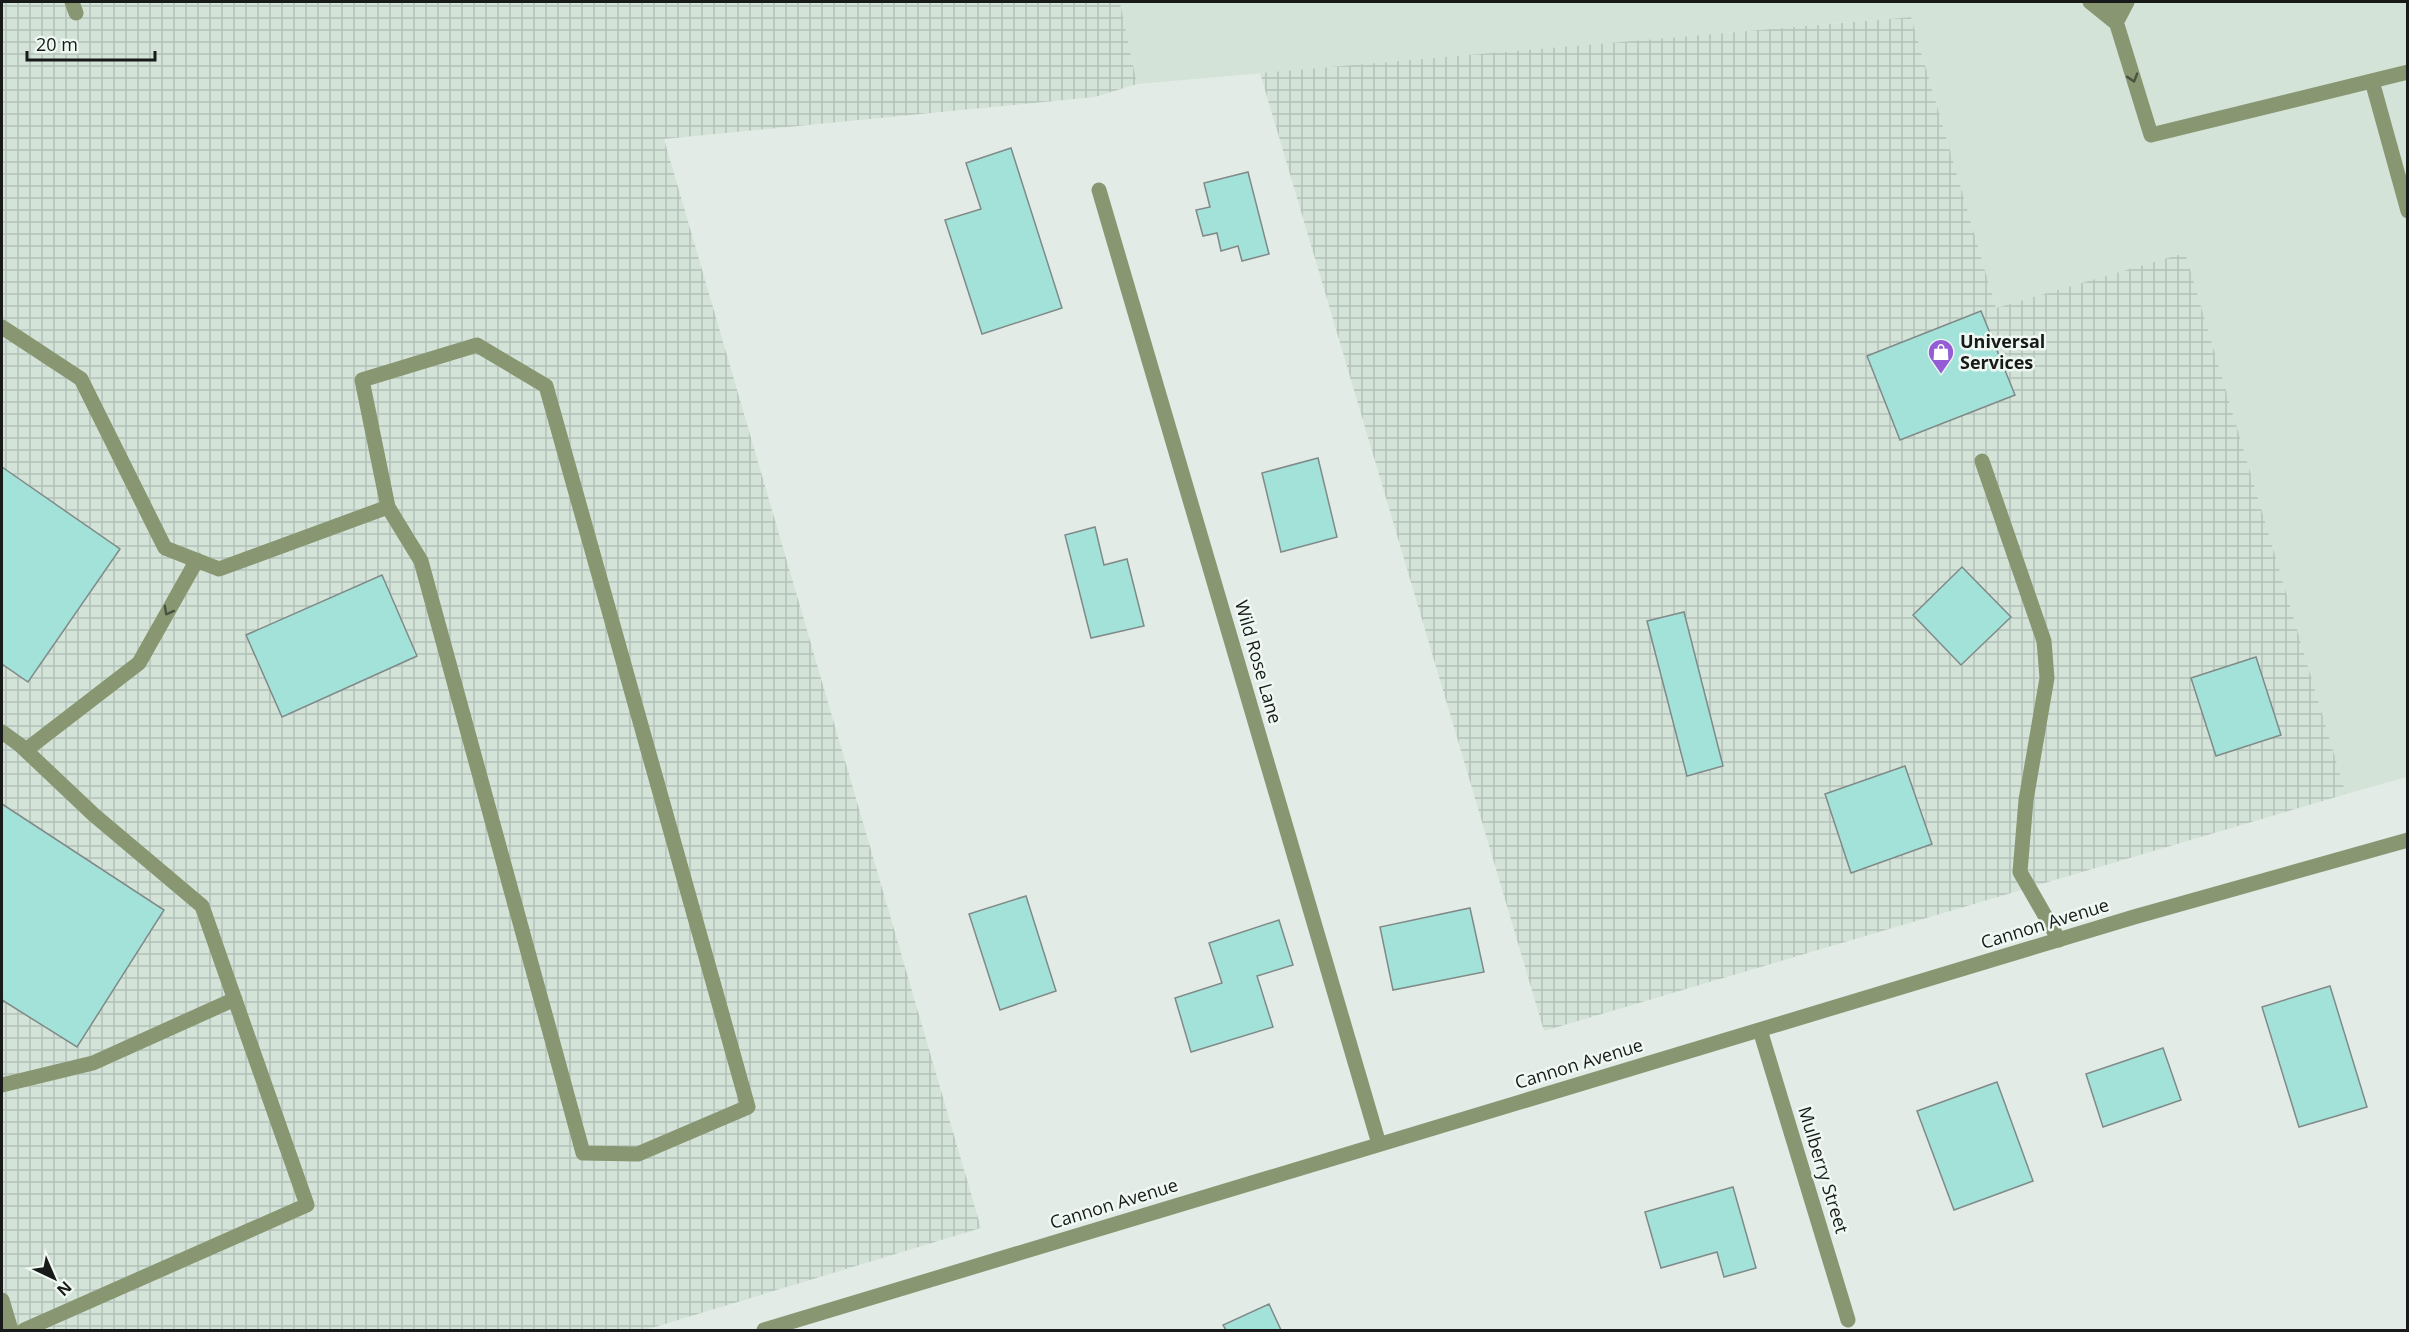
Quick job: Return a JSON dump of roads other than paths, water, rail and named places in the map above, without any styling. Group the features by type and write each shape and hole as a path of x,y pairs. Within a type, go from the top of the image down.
{"street":[{"path":"2090,2 2116,22"},
{"path":"2101,2 2116,22"},
{"path":"2110,2 2151,135 2408,72"},
{"path":"2116,22 2117,2"},
{"path":"2116,22 2127,2"},
{"path":"2372,81 2408,211"},
{"name":"Wild Rose Lane","path":"1099,190 1379,1144"},
{"path":"2,327 81,379 165,548 219,569 388,507"},
{"path":"477,345 546,386 748,1107 638,1154 583,1153 421,561 388,507 362,380 477,345"},
{"path":"1982,461 2044,641 2047,678 2026,800 2020,872 2058,940"},
{"path":"26,750 139,663 197,560"},
{"path":"2,732 26,750 94,815 202,906 308,1205 24,1330"},
{"name":"Cannon Avenue","path":"764,1330 2058,940 2408,840"},
{"path":"2,1084 93,1063 235,999"},
{"name":"Mulberry Street","path":"1760,1030 1848,1320"},
{"path":"2,1300 11,1330"}],"place":[{"name":"Universal Services","path":"1941,375"}]}
